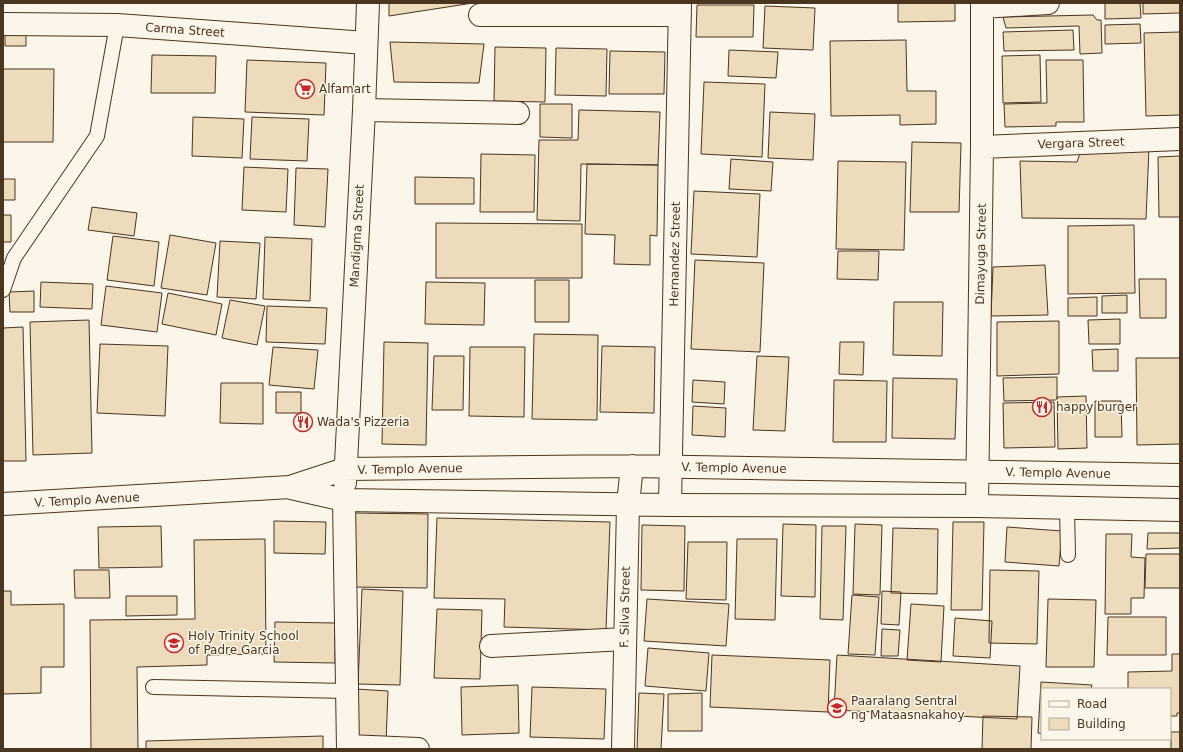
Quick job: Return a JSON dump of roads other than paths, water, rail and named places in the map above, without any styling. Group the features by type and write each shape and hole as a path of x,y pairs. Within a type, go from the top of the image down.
{"street":[{"name":"Mandigma Street","path":"348,747 344,500 368,3"},
{"path":"982,5 1048,3"},
{"name":"Dimayuga Street","path":"978,506 982,5"},
{"path":"480,15 680,9"},
{"name":"Hernandez Street","path":"670,505 680,9"},
{"name":"Carma Street","path":"3,24 117,26 366,43"},
{"path":"364,110 518,113"},
{"name":"Vergara Street","path":"982,146 1180,139"},
{"name":"V. Templo Avenue","path":"290,488 345,469 632,466 1180,475"},
{"name":"F. Silva Street","path":"623,749 628,504 632,466"},
{"name":"V. Templo Avenue","path":"3,504 290,488 344,500 670,505 978,506 1180,510"},
{"path":"491,646 625,639"},
{"path":"348,747 418,749"}],"lane":[{"path":"3,290 14,258 97,136 117,26"},
{"path":"1067,508 1068,555"},
{"path":"153,687 347,691"}],"place":[{"name":"Alfamart","path":"305,89"},
{"name":"happy burger","path":"1042,407"},
{"name":"Wada's Pizzeria","path":"303,422"},
{"name":"Holy Trinity School of Padre Garcia","path":"174,643"},
{"name":"Paaralang Sentral ng Mataasnakahoy","path":"837,708"}]}
